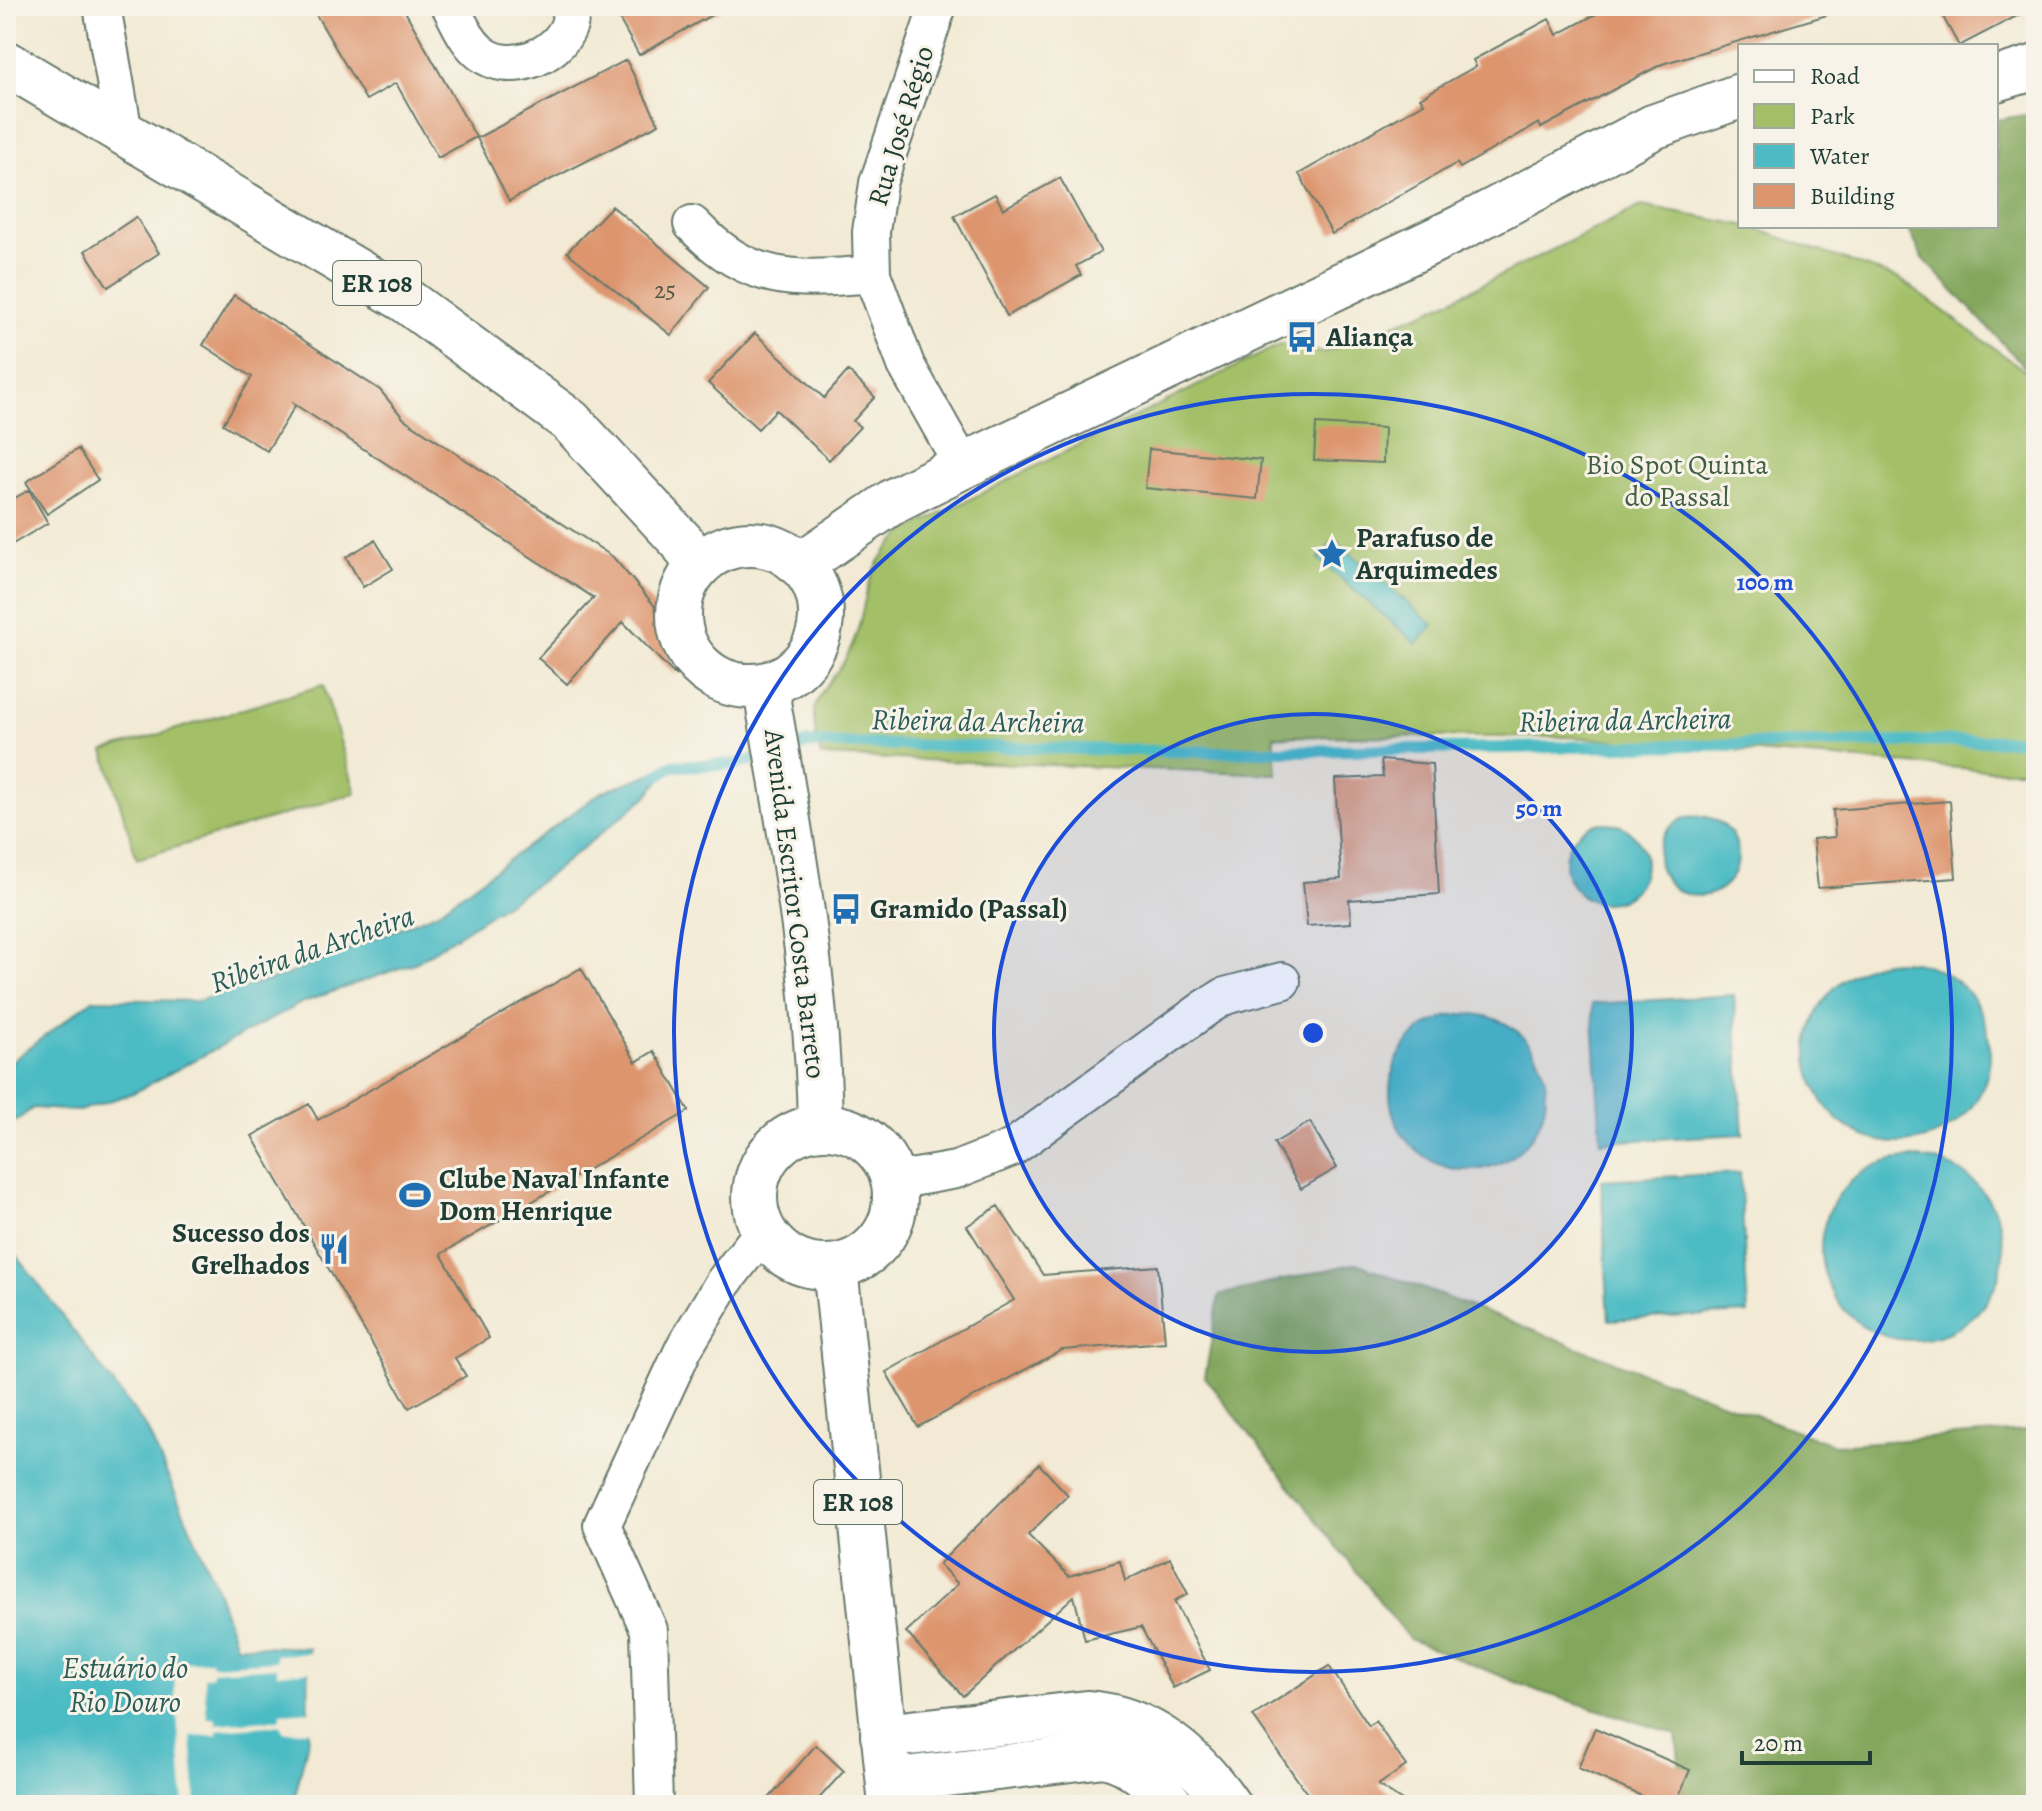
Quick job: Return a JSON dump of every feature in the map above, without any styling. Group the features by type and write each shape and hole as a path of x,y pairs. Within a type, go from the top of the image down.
{"main road":[{"name":"ER 108","path":"6,63 404,299 570,421 683,543 697,566"},
{"path":"1998,78 2036,67"},
{"path":"800,565 895,500 963,466 1132,382 1462,227 1653,127 1738,97"},
{"path":"744,543 773,547 800,565 817,590 821,608 815,642 793,672 771,683 746,686 721,681 701,667 685,646 678,616 685,583 697,566 720,549 744,543"},
{"name":"Avenida Escritor Costa Barreto","path":"771,683 768,702 790,829 819,1059 820,1126"},
{"path":"820,1126 848,1130 867,1140 887,1162 894,1181 896,1197 889,1227 874,1249 851,1264 835,1267 807,1266 784,1254 764,1230 755,1197 759,1172 771,1151 793,1134 820,1126"},
{"name":"ER 108","path":"835,1267 890,1793"},
{"path":"883,1736 1087,1713 1118,1716 1164,1738 1228,1805"},
{"path":"890,1793 1104,1755 1120,1759 1143,1772 1171,1805"}],"street":[{"path":"102,6 124,133"},
{"path":"450,6 471,43 483,55 502,63 538,58 569,25 570,6"},
{"name":"Rua José Régio","path":"938,6 878,183 871,232 872,274 906,365 963,466"},
{"path":"692,224 711,244 760,273 811,279 872,274"},
{"path":"894,1181 956,1170 1012,1148 1216,1002 1247,989 1282,981"},
{"path":"654,1805 649,1630 602,1525 684,1348 723,1283 764,1230"}],"green space":[{"path":"2036,113 2036,379 1922,257 1908,228 1998,228 1998,120"},
{"name":"Bio Spot Quinta do Passal","path":"1641,206 1738,224 1738,228 1754,228 1900,279 2036,379 2036,770 1986,770 1570,737 1274,736 1277,774 821,756 814,724 816,705 855,638 878,562 906,531 1281,344 1323,353 1430,310"},
{"path":"323,685 356,793 137,859 104,751"},
{"path":"1356,1263 1834,1445 2036,1430 2036,1805 1684,1805 1676,1734 1538,1691 1409,1639 1205,1377 1219,1295"}],"water":[{"path":"1335,540 1433,625 1417,644 1318,559"},
{"path":"671,766 646,797 548,876 417,962 301,1003 133,1093 79,1111 33,1108 12,1124 6,1135 6,1065 94,999 197,1001 284,976 436,913 600,793"},
{"path":"1698,816 1713,819 1726,828 1735,841 1738,856 1735,871 1726,884 1713,893 1698,896 1683,893 1670,884 1661,871 1658,856 1661,841 1670,828 1683,819"},
{"path":"1605,823 1620,826 1633,835 1642,848 1645,863 1642,878 1633,891 1620,900 1605,903 1590,900 1577,891 1568,878 1565,863 1568,848 1577,835 1590,826"},
{"path":"1899,961 1934,968 1950,976 1963,988 1975,1001 1983,1017 1990,1052 1983,1087 1975,1103 1963,1116 1950,1128 1934,1136 1899,1143 1864,1136 1848,1128 1835,1116 1823,1103 1815,1087 1808,1052 1815,1017 1823,1001 1835,988 1848,976 1864,968"},
{"path":"1734,995 1743,1134 1601,1142 1592,1004"},
{"path":"1468,1014 1498,1020 1523,1037 1540,1062 1546,1092 1540,1122 1523,1147 1498,1164 1468,1170 1438,1164 1413,1147 1396,1122 1390,1092 1396,1062 1413,1037 1438,1020"},
{"path":"1912,1158 1947,1165 1963,1173 1976,1185 1988,1198 1996,1214 2003,1249 1996,1284 1988,1300 1976,1313 1963,1325 1947,1333 1912,1340 1877,1333 1861,1325 1848,1313 1836,1300 1828,1284 1821,1249 1828,1214 1836,1198 1848,1185 1861,1173 1877,1165"},
{"path":"1740,1173 1748,1313 1609,1320 1601,1180"},
{"name":"Estuário do Rio Douro","path":"6,1234 9,1245 147,1429 215,1584 236,1645 308,1648 309,1736 293,1805 6,1805"}],"pier":[{"path":"312,1653 312,1671 277,1674 277,1667 212,1671 212,1676 204,1677 207,1718 216,1718 216,1724 281,1719 281,1713 313,1711 313,1730 283,1732 281,1725 217,1730 217,1735 191,1736 196,1805 184,1805 173,1663 211,1660 212,1665 276,1661 276,1655"}],"building":[{"path":"311,6 402,6 476,137 438,158 396,83 366,100"},
{"path":"612,6 728,6 639,55"},
{"path":"1611,6 1826,6 1827,15 1662,64 1541,128 1539,123 1460,168 1457,163 1332,234 1299,174 1424,103 1420,98 1476,66 1473,60 1549,19 1557,35"},
{"path":"1937,6 2036,6 1963,44 1958,44"},
{"path":"626,60 659,124 509,201 477,138"},
{"path":"1060,178 1101,252 1076,266 1081,275 1007,316 954,216 995,194 1003,209"},
{"path":"612,206 709,287 671,335 567,252"},
{"path":"136,217 159,253 108,287 85,251"},
{"path":"234,295 380,390 404,419 613,557 654,605 676,676 623,622 567,684 538,658 594,598 294,404 267,451 223,424 252,377 203,345"},
{"path":"755,333 824,398 848,371 875,397 853,421 860,427 829,460 776,410 758,429 708,383"},
{"path":"1316,424 1384,428 1383,463 1314,460"},
{"path":"78,449 98,480 47,514 26,482"},
{"path":"1149,449 1261,460 1257,499 1145,488"},
{"path":"29,490 48,523 6,548 6,503"},
{"path":"375,540 393,569 363,587 346,557"},
{"path":"1381,760 1432,764 1439,894 1349,900 1351,923 1307,926 1303,882 1341,879 1335,779 1383,777"},
{"path":"1950,801 1956,878 1818,888 1813,839 1835,837 1833,810"},
{"name":"Clube Naval Infante Dom Henrique","path":"581,968 636,1062 654,1051 689,1111 441,1254 489,1338 455,1358 466,1376 409,1408 252,1136 309,1104 318,1120"},
{"path":"1310,1122 1337,1168 1301,1189 1274,1143"},
{"path":"998,1206 1043,1275 1158,1266 1165,1342 1062,1350 918,1427 886,1372 1014,1300 967,1226"},
{"path":"1039,1464 1068,1495 1028,1535 1069,1576 1120,1561 1125,1581 1170,1558 1188,1594 1174,1601 1210,1670 1173,1688 1141,1627 1085,1640 1074,1596 963,1696 906,1632 958,1584 939,1564"},
{"path":"1329,1666 1369,1726 1375,1721 1406,1766 1378,1785 1408,1805 1315,1805 1253,1716"},
{"path":"1595,1728 1690,1770 1675,1805 1662,1805 1578,1768"},
{"path":"816,1745 844,1771 813,1805 763,1805"}],"waterway":[{"name":"Ribeira da Archeira","path":"657,776 671,766 738,764 809,743 1215,752 2036,740"}],"place":[{"name":"Aliança","path":"1302,337"},
{"name":"Parafuso de Arquimedes","path":"1332,554"},
{"name":"Gramido (Passal)","path":"846,909"},
{"name":"Clube Naval Infante Dom Henrique","path":"415,1195"},
{"name":"Sucesso dos Grelhados","path":"334,1249"}]}
